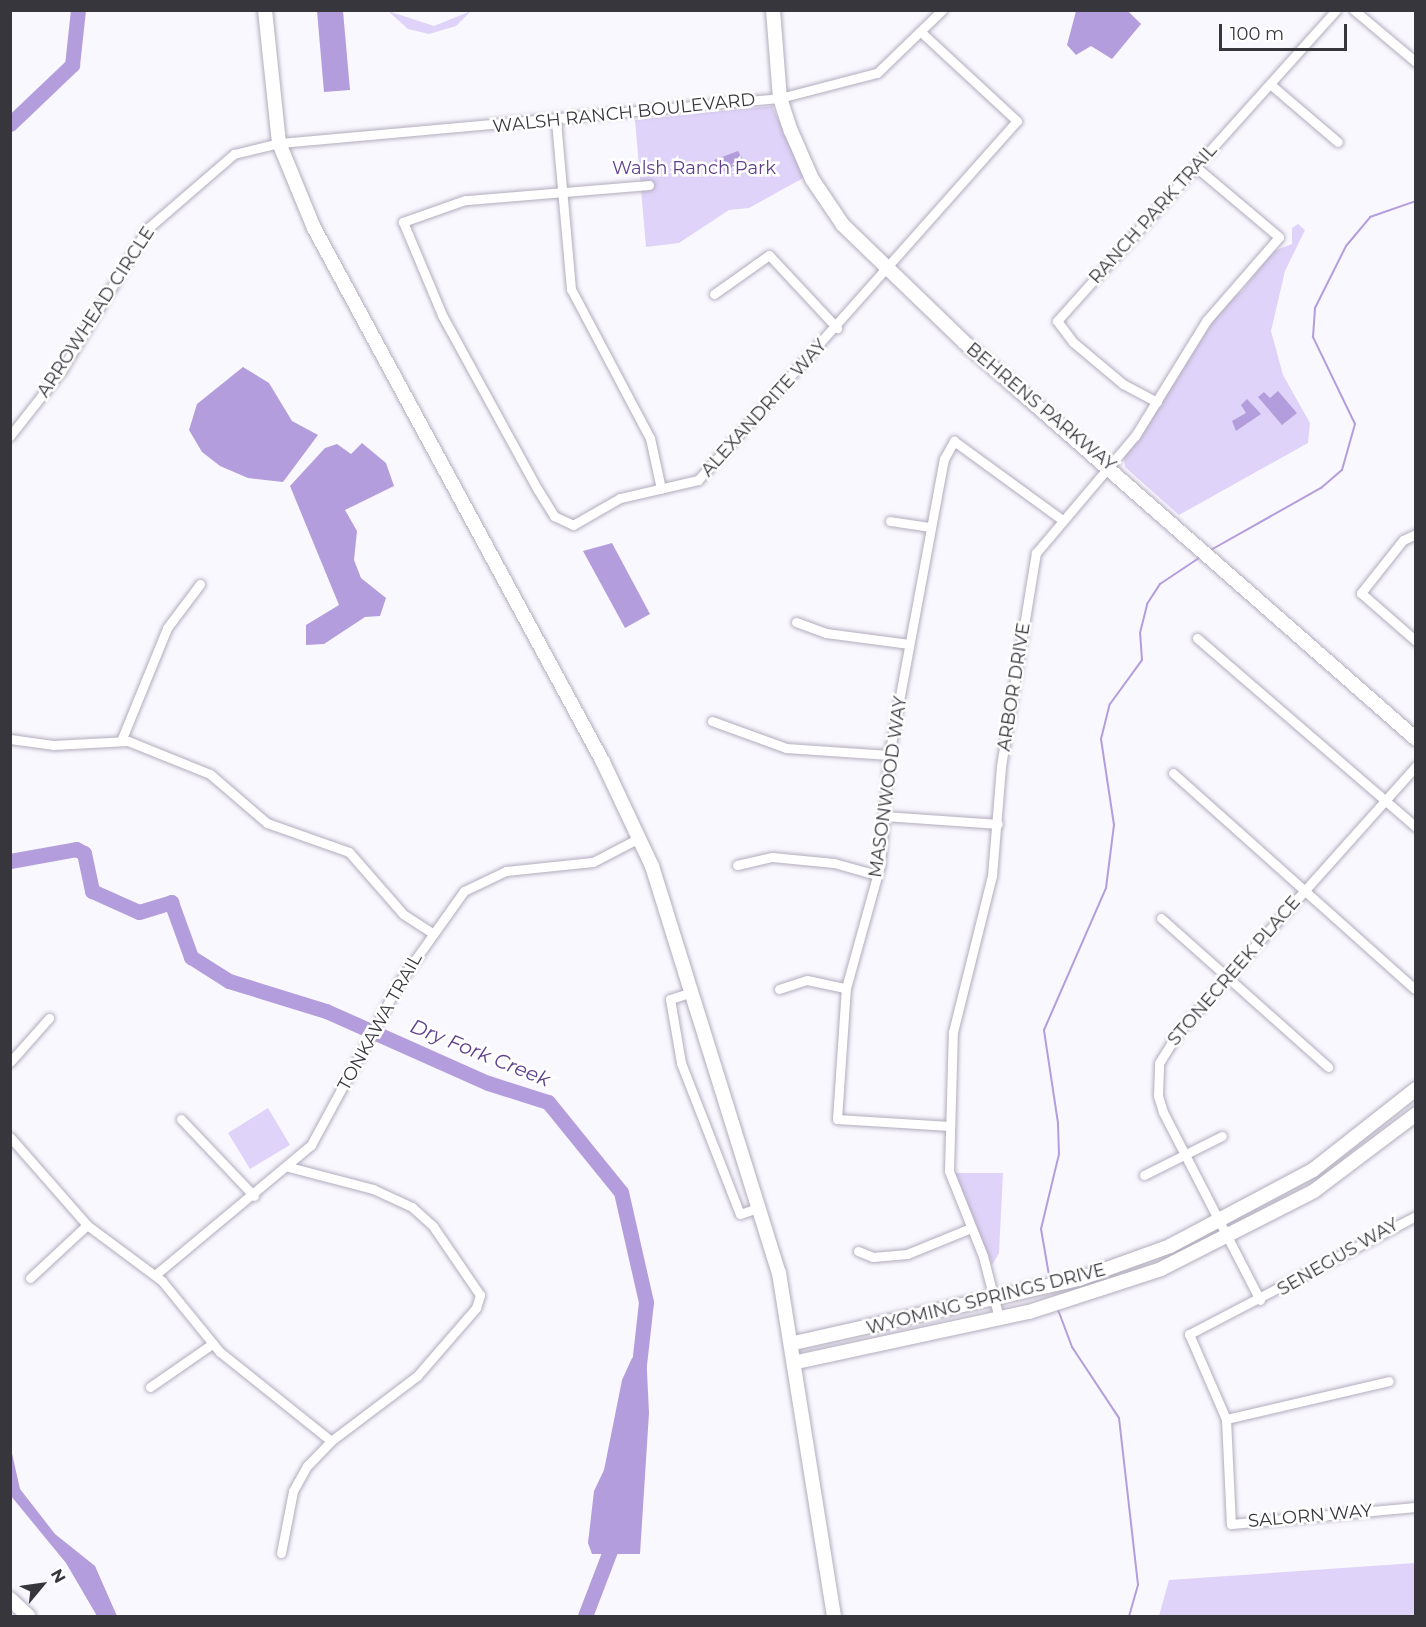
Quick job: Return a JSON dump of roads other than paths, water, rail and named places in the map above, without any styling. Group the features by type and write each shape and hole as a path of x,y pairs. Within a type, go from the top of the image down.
{"street":[{"path":"265,10 279,143 319,237 603,762 639,838 692,992 760,1207 794,1343 814,1510 834,1617"},
{"name":"BEHRENS PARKWAY","path":"773,10 780,98 812,179 885,269 1109,464 1416,739"},
{"name":"WALSH RANCH BOULEVARD","path":"279,143 556,121 780,98 877,73 922,33 942,10"},
{"name":"RANCH PARK TRAIL","path":"1157,402 1123,384 1073,342 1058,321 1336,10"},
{"path":"1354,10 1416,62"},
{"name":"ALEXANDRITE WAY","path":"649,185 465,200 403,222 442,315 554,516 573,525 620,498 698,480 837,328 885,269 1017,121 922,33"},
{"path":"1270,84 1338,142"},
{"path":"556,121 571,290 650,438 661,489"},
{"name":"ARROWHEAD CIRCLE","path":"10,436 48,390 133,248 162,212 228,158 279,143"},
{"name":"ARBOR DRIVE","path":"999,1318 971,1228 949,1172 949,1126 956,1012 987,902 998,824 1001,766 1032,568 1041,542 1109,464 1157,402 1206,321 1279,237 1196,167"},
{"path":"714,294 769,255 837,328"},
{"name":"MASONWOOD WAY","path":"949,1126 837,1119 846,988 877,875 885,816 889,755 944,459 954,441 1061,519"},
{"path":"890,521 930,527"},
{"path":"1416,534 1403,540 1361,593 1416,641"},
{"path":"121,741 167,628 200,584"},
{"path":"796,622 826,633 909,644"},
{"path":"1197,638 1383,803 1416,827"},
{"path":"712,721 786,748 889,755"},
{"path":"10,739 53,745 121,741 155,749 210,774 267,823 343,848 403,914 431,932"},
{"name":"STONECREEK PLACE","path":"1219,1224 1158,1096 1159,1063 1168,1044 1416,766"},
{"path":"1173,773 1415,989"},
{"path":"885,816 998,824"},
{"name":"TONKAWA TRAIL","path":"155,1275 289,1167 320,1132 395,991 431,932 464,891 487,878 519,868 593,862 639,838"},
{"path":"737,865 772,856 834,863 877,875"},
{"path":"1161,918 1328,1067"},
{"path":"779,989 807,980 846,988"},
{"path":"692,992 670,999 681,1063 740,1214 760,1207"},
{"path":"10,1062 49,1018"},
{"name":"WYOMING SPRINGS DRIVE","path":"794,1343 994,1301 1079,1279 1219,1224 1313,1170 1416,1089"},
{"name":"WYOMING SPRINGS DRIVE","path":"797,1362 1029,1312 1087,1296 1227,1239 1314,1191 1416,1114"},
{"path":"181,1119 254,1196"},
{"path":"1144,1175 1222,1136"},
{"path":"10,1137 87,1225 155,1275 212,1344 331,1441"},
{"path":"281,1553 293,1491 331,1441 403,1390 476,1308 480,1296 433,1226 412,1207 373,1189 289,1167"},
{"name":"SENEGUS WAY","path":"1260,1300 1395,1222 1416,1215"},
{"path":"1219,1224 1260,1300"},
{"path":"30,1278 87,1225"},
{"path":"858,1251 873,1257 907,1254 971,1228"},
{"name":"SALORN WAY","path":"1260,1300 1189,1334 1227,1419 1231,1524 1416,1507"},
{"path":"150,1387 212,1344"},
{"path":"1227,1419 1389,1381"},
{"path":"10,1599 28,1617"}],"waterway":[{"name":"Dry Fork Creek","path":"10,124 72,65 78,10"},
{"path":"1209,551 1321,488 1342,470 1355,424 1313,337 1315,308 1346,246 1370,217 1416,201"},
{"path":"1050,1281 1041,1229 1059,1154 1058,1123 1044,1030 1106,888 1114,825 1101,739 1110,704 1142,660 1140,633 1147,604 1160,584 1202,556"},
{"name":"Dry Fork Creek","path":"10,861 76,849 84,853 92,891 139,912 171,902 191,957 229,981 326,1011 488,1083 548,1102 621,1192 646,1302 638,1373"},
{"path":"1057,1307 1072,1347 1119,1418 1138,1585 1129,1616"},
{"name":"Dry Fork Creek","path":"585,1616 615,1538"}],"park label":[{"name":"Walsh Ranch Park","path":"694,168"}]}
